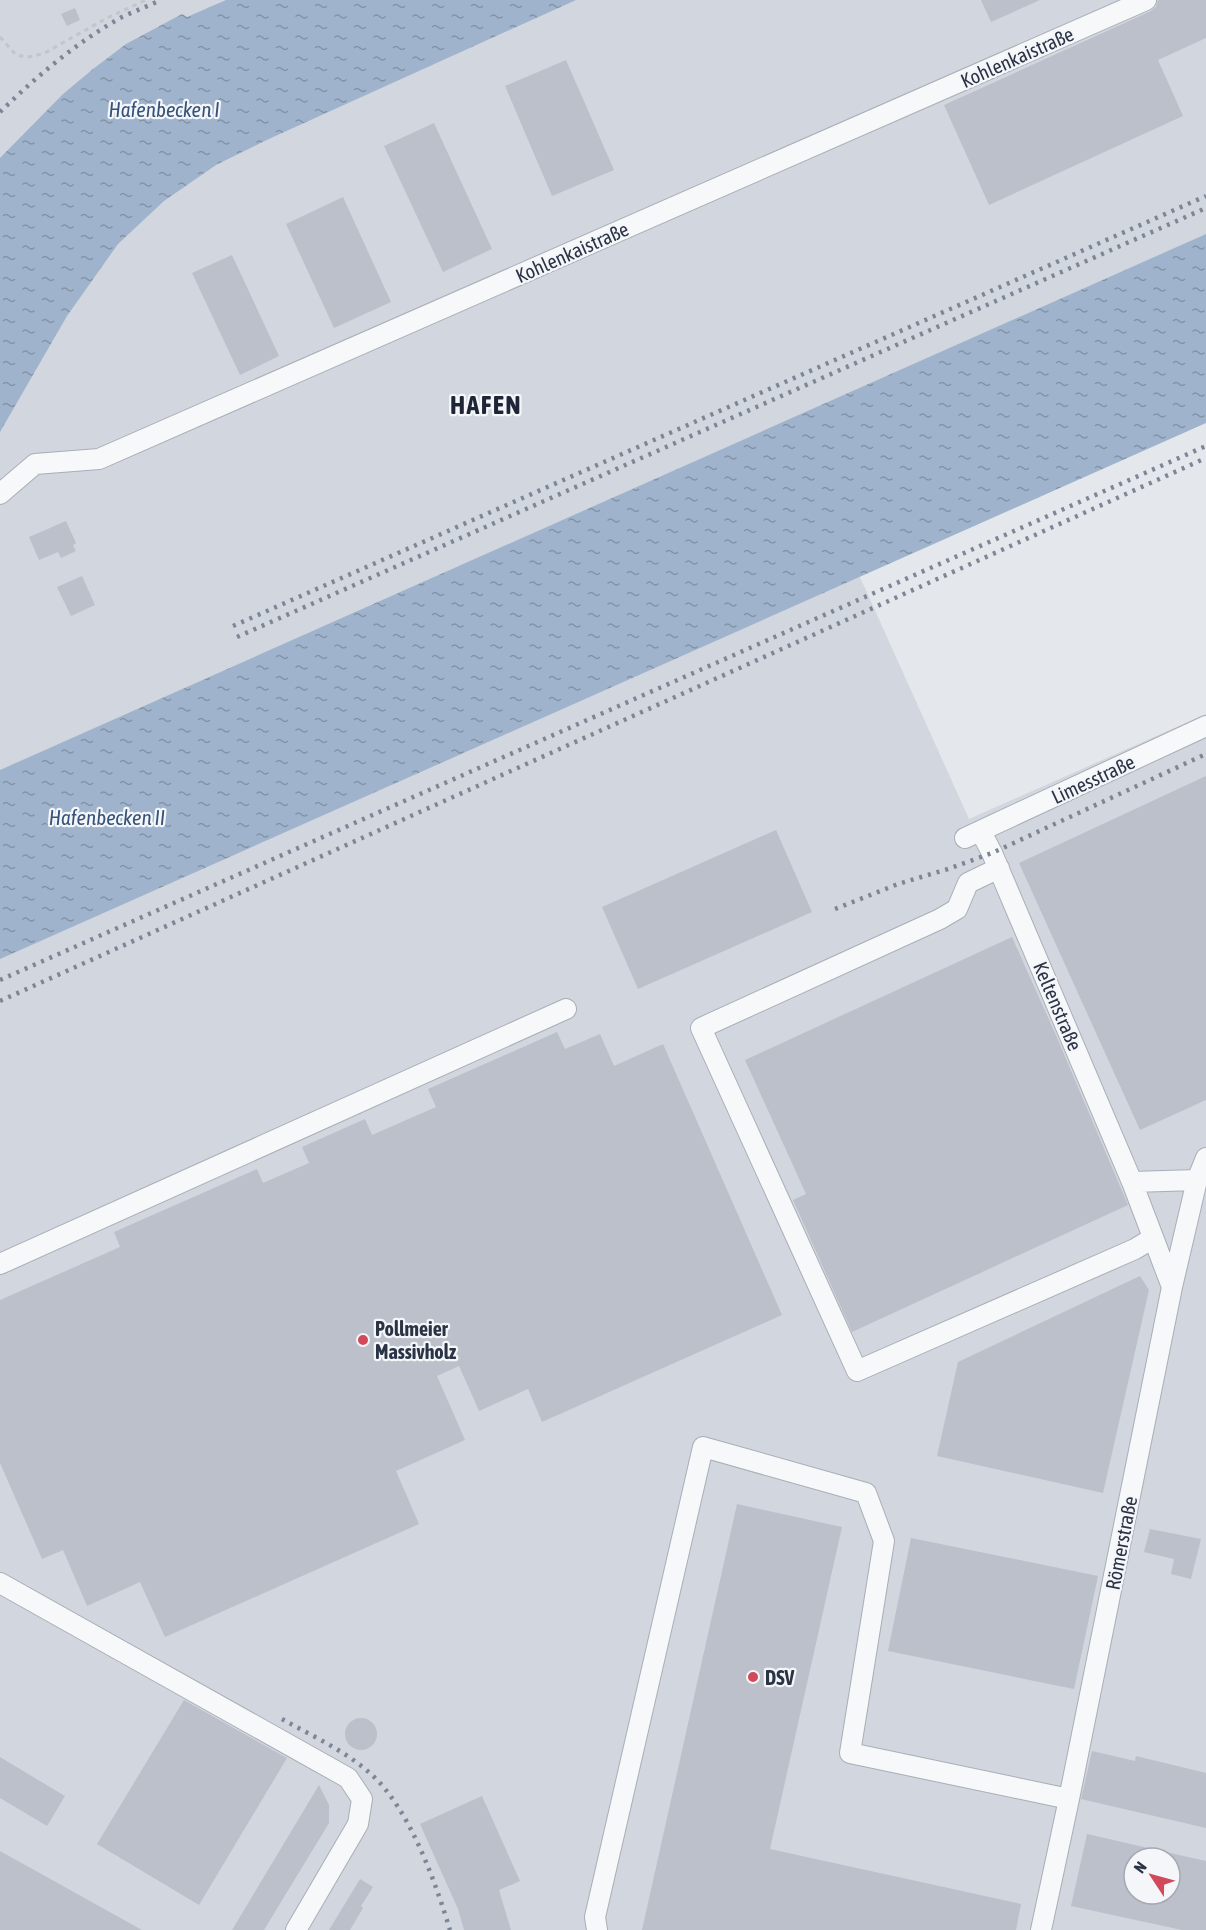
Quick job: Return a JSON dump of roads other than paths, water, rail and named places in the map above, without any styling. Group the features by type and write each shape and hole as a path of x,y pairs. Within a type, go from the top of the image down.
{"street":[{"name":"Kohlenkaistraße","path":"0,494 35,464 99,459 1146,0"},
{"name":"Limesstraße","path":"973,835 1206,726"},
{"name":"Keltenstraße","path":"973,835 999,868 1132,1182 1172,1287"},
{"path":"999,868 968,883 957,909 940,919 701,1028 856,1371 1135,1249 1153,1238"},
{"path":"0,1264 566,1009"},
{"name":"Römerstraße","path":"1041,1930 1172,1287 1197,1180 1206,1158"},
{"path":"1132,1182 1197,1180"},
{"path":"597,1930 595,1917 703,1447 866,1493 884,1541 850,1753 1069,1799"},
{"path":"0,1583 348,1778 362,1799 357,1824 296,1930"}],"water":[{"name":"Hafenbecken I","path":"226,0 576,0 271,138 216,165 164,201 118,244 67,316 0,432 0,158 63,94 126,44 182,14 187,17"},
{"name":"Hafenbecken II","path":"1206,234 1206,423 0,959 0,770"}],"railway":[{"path":"0,112 28,85 89,37 122,17 161,0"},
{"path":"233,626 1206,196"},
{"path":"237,637 1206,208"},
{"path":"0,980 1206,446"},
{"path":"0,1001 1206,458"},
{"path":"835,909 898,884 992,853 1206,754"},
{"path":"282,1719 362,1766 386,1790 420,1847 450,1930"}],"place":[{"name":"Pollmeier Massivholz","path":"363,1340"},
{"name":"DSV","path":"753,1677"}],"district":[{"name":"HAFEN","path":"486,405"}]}
